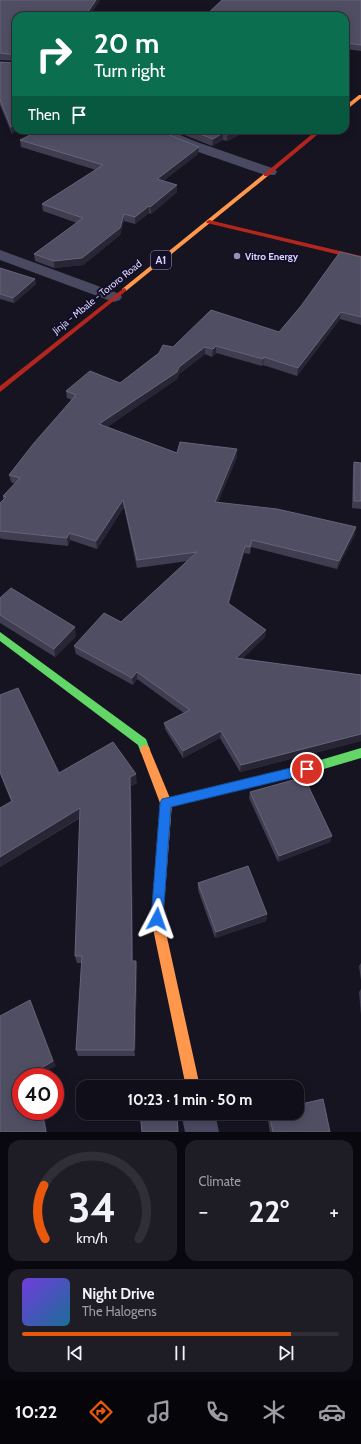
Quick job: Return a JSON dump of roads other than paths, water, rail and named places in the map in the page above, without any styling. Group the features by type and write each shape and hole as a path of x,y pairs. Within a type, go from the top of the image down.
{"main road":[{"path":"349,106 361,96"},
{"name":"Jinja - Mbale - Tororo Road","path":"0,390 209,222 315,134"},
{"path":"209,222 361,258"},
{"path":"0,636 142,742 166,803 157,919 192,1080"},
{"path":"166,803 307,769 361,753"}],"street":[{"path":"167,134 192,145 270,172"},
{"path":"0,255 114,297"},
{"path":"199,1120 202,1132"}],"place":[{"name":"Vitro Energy","path":"237,256"}]}
